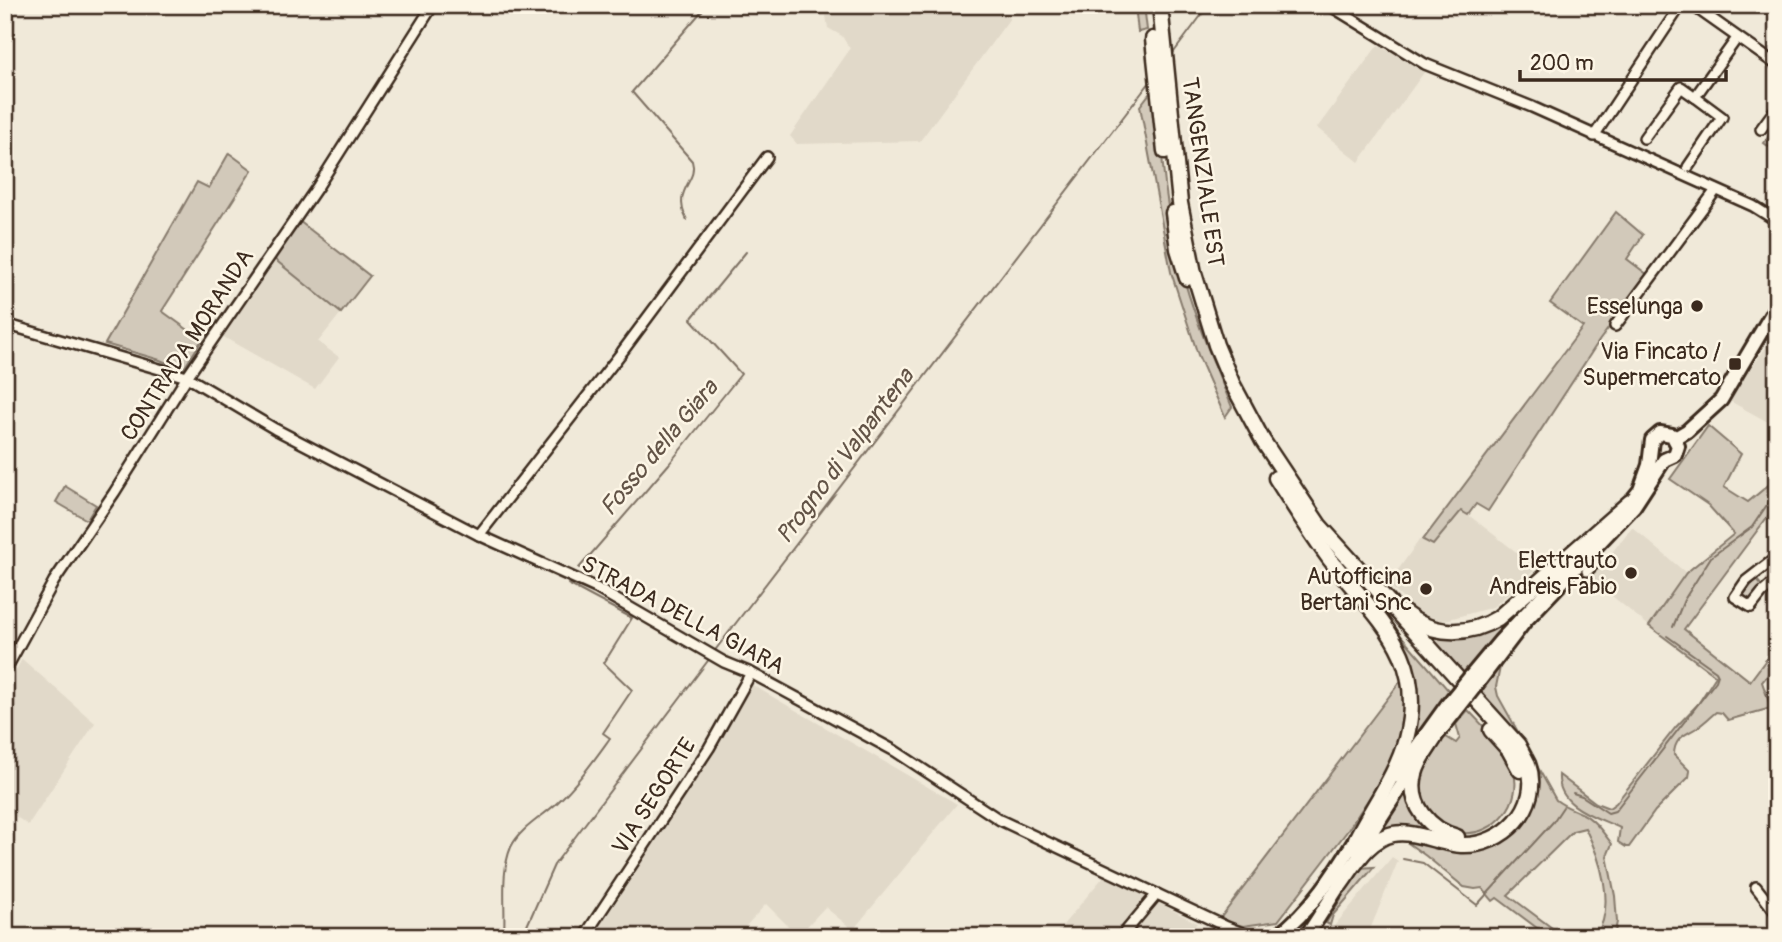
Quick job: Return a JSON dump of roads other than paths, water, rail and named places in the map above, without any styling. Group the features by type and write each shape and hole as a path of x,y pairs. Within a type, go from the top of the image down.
{"highway":[{"name":"TANGENZIALE EST","path":"1155,12 1178,249 1199,321 1225,388 1258,450 1303,521"},
{"name":"TANGENZIALE EST","path":"1163,99 1194,273 1216,345 1264,441 1319,525"},
{"path":"1319,525 1406,615 1436,630 1452,632 1483,627 1498,618 1630,502"},
{"path":"1303,521 1508,750 1519,766 1522,788 1518,806 1501,828 1488,835 1465,839 1442,832 1425,818 1414,793 1415,774 1434,739"},
{"path":"1303,521 1330,560 1373,608 1394,638 1408,675 1411,696 1406,738 1397,766 1356,839"},
{"path":"1319,525 1518,745 1528,764 1531,778 1525,810 1503,834 1483,843 1458,845 1395,834 1380,838 1361,856 1340,885"}],"main road":[{"path":"1675,438 1687,431 1721,400 1777,305"},
{"path":"1277,937 1298,919 1317,897 1412,752 1525,621 1634,506 1664,460 1675,455 1678,446 1675,438 1668,433 1657,434 1652,440 1648,466 1640,490 1500,640 1474,680"},
{"path":"1651,451 1656,458 1664,460"},
{"path":"1306,937 1451,709"}],"street":[{"name":"CONTRADA MORANDA","path":"5,671 54,581 114,493 187,377 318,186 433,5"},
{"path":"1329,5 1425,65 1532,107 1753,206 1777,221"},
{"path":"1594,136 1681,5"},
{"path":"1692,5 1777,65"},
{"path":"1695,97 1737,38"},
{"path":"1644,138 1681,87 1722,117 1688,167"},
{"path":"1761,129 1777,107"},
{"path":"479,535 622,352 767,156"},
{"path":"1615,326 1716,190"},
{"name":"STRADA DELLA GIARA","path":"5,324 187,377 275,429 479,535 596,588 724,662 751,673 895,751 1000,820 1227,927 1250,936 1277,937"},
{"path":"1587,571 1599,559 1590,553"},
{"path":"1762,569 1775,582 1751,607 1735,597 1746,581 1777,557"},
{"name":"VIA SEGORTE","path":"584,937 709,748 751,673"},
{"path":"1756,887 1777,914"},
{"path":"1121,937 1157,894"},
{"name":"STRADA DELLA GIARA","path":"1227,927 1238,937"}],"waterway":[{"name":"Fosso della Giara","path":"687,220 682,201 692,175 692,161 632,92 707,5"},
{"name":"Progno di Valpantena","path":"1171,56 1209,5"},
{"name":"Progno di Valpantena","path":"713,653 1150,82"},
{"name":"Fosso della Giara","path":"579,568 669,464 741,374 691,319 746,252"},
{"path":"1673,627 1684,600 1711,557 1752,527 1777,490"},
{"name":"Fosso della Giara","path":"504,934 504,879 511,847 520,834 558,802 586,771 610,738 603,733 632,690 604,663 632,618 568,584"},
{"path":"1573,793 1608,813 1615,811 1716,681 1716,671 1667,636"},
{"name":"Progno di Valpantena","path":"522,937 554,865 710,658"},
{"path":"1403,859 1423,863 1477,905 1553,822 1563,807"}],"place":[{"name":"Esselunga","path":"1697,306"},
{"name":"Via Fincato / Supermercato","path":"1735,364"},
{"name":"Elettrauto Andreis Fabio","path":"1631,573"},
{"name":"Autofficina Bertani Snc","path":"1426,589"}]}
